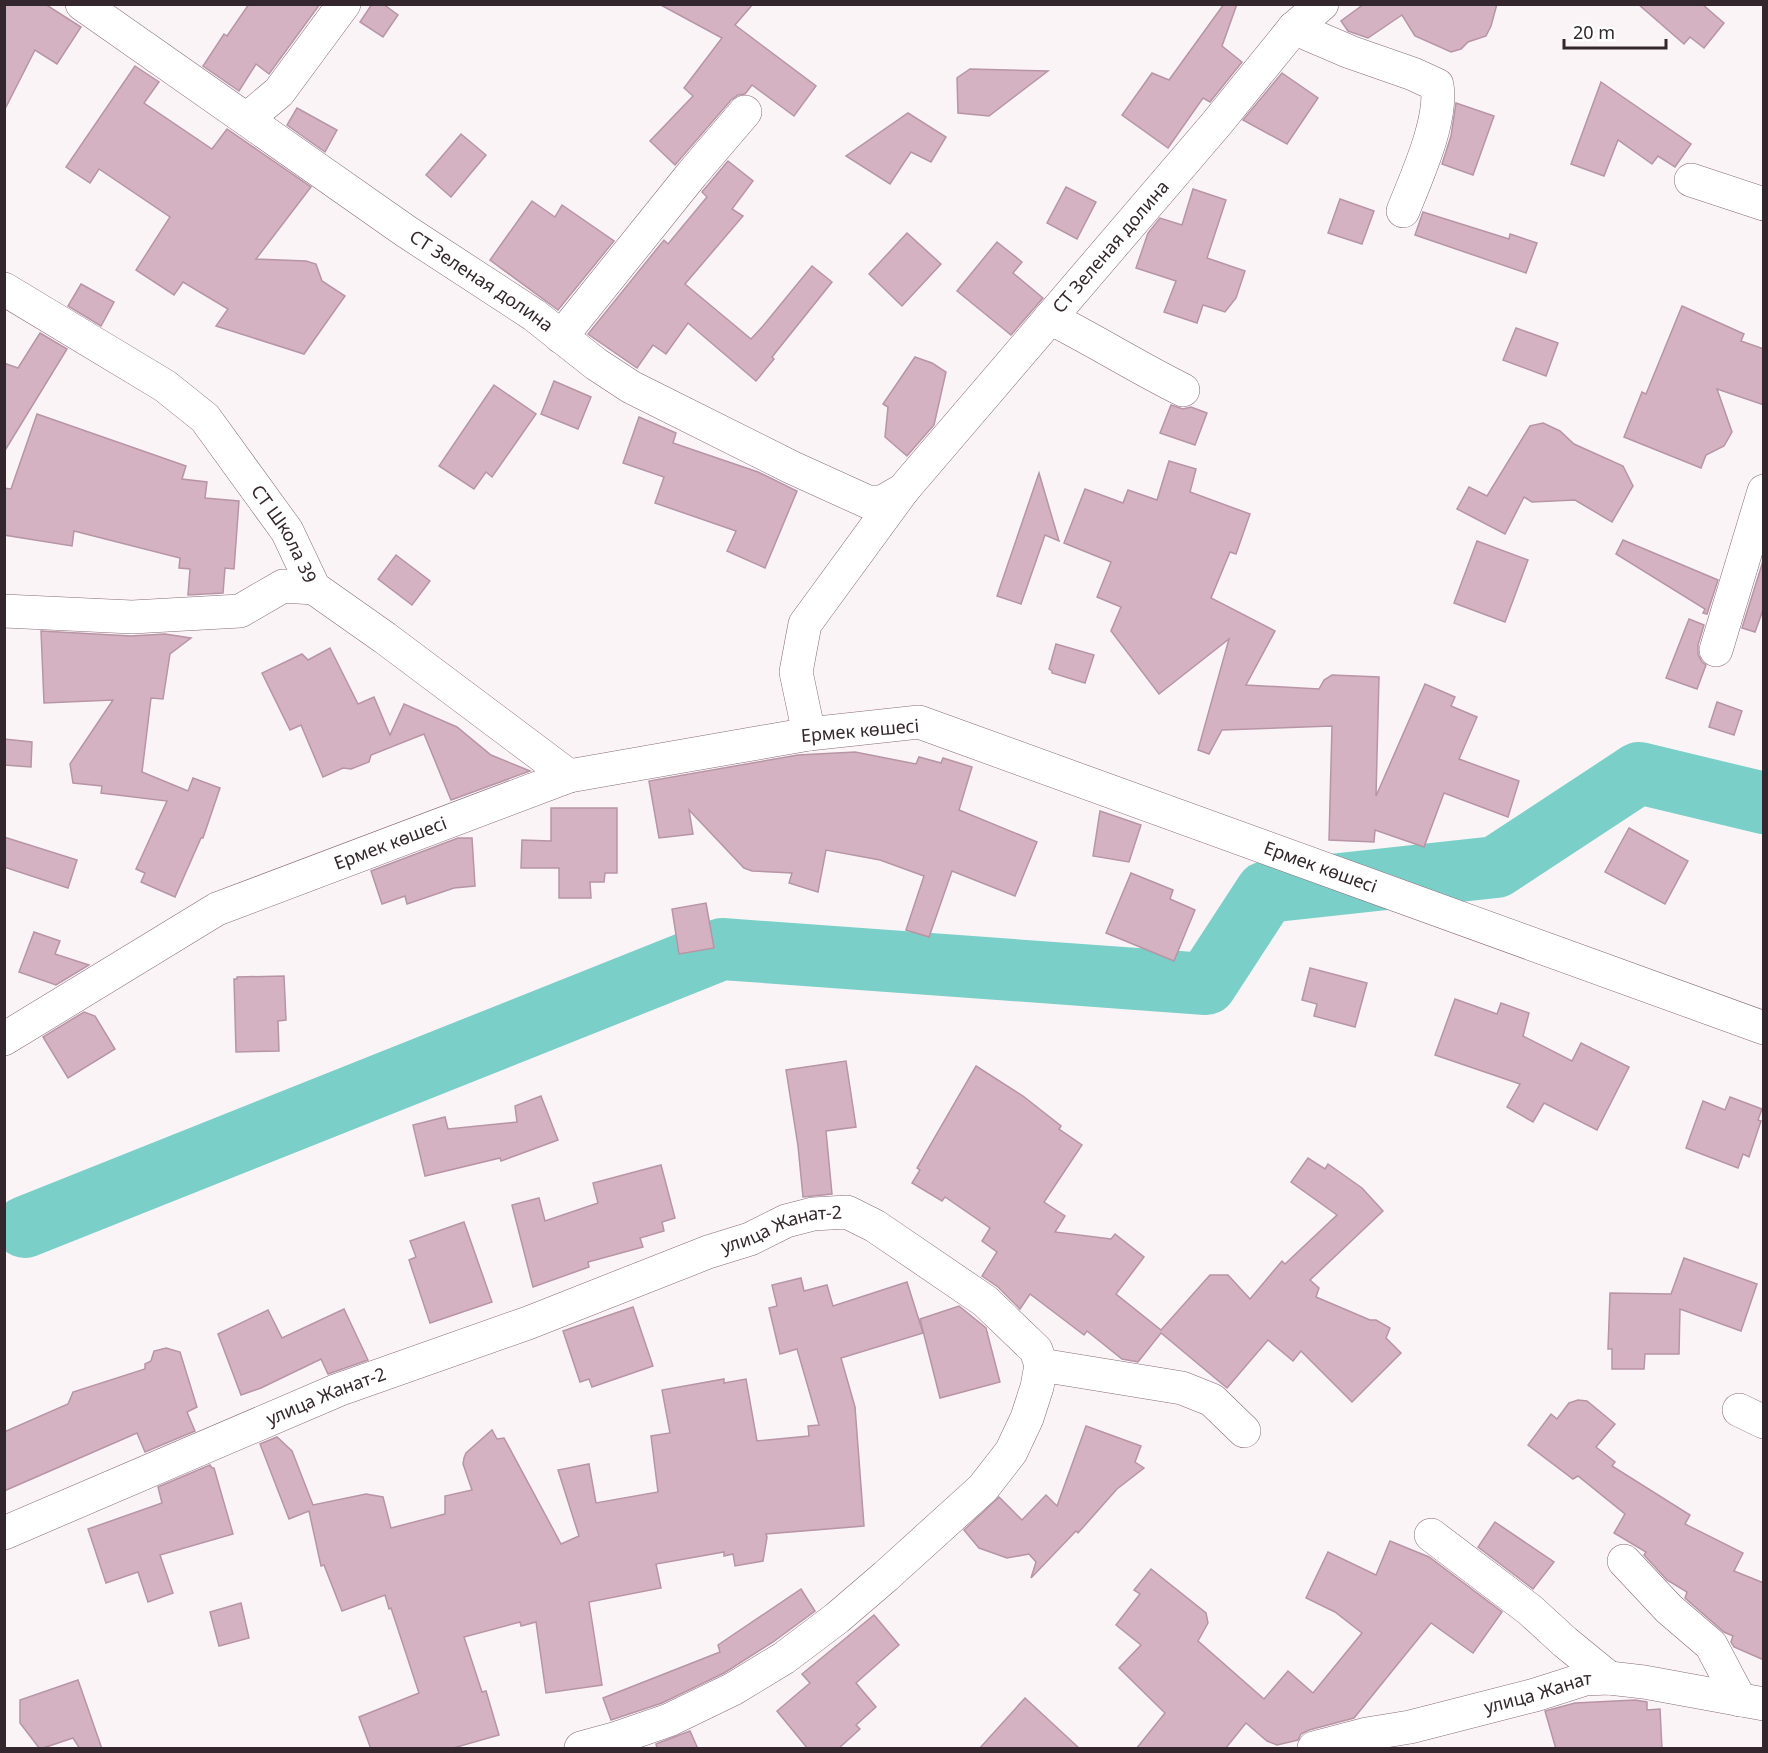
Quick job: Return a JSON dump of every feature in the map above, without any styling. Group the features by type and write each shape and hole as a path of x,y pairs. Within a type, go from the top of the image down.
{"street":[{"name":"СТ Зеленая долина","path":"82,4 407,232 534,315 596,364 631,387 868,502 882,502 903,490"},
{"path":"247,119 279,92 344,4"},
{"name":"СТ Зеленая долина","path":"810,734 796,672 805,624 903,490 1216,123 1294,28 1322,4"},
{"path":"1294,28 1437,85 1438,109 1421,166 1403,211"},
{"path":"561,337 685,182 745,112"},
{"path":"1691,180 1764,204"},
{"name":"СТ Школа 39","path":"4,289 165,386 205,418 287,531 314,588 385,638 569,776"},
{"path":"1050,318 1096,341 1142,370 1183,390"},
{"path":"1716,650 1764,491"},
{"path":"4,611 132,616 240,611 283,586 314,588"},
{"path":"4,588 41,613"},
{"name":"Ермек көшесі","path":"4,1039 217,909 569,776 810,734 919,722 1764,1028"},
{"name":"улица Жанат-2","path":"4,1533 338,1390 528,1323 708,1252 750,1239 786,1221 813,1214 848,1212 902,1242 986,1301 1036,1350 1041,1365"},
{"path":"581,1749 669,1720 733,1689 784,1658 837,1618 983,1488 1011,1452 1027,1418 1041,1365 1182,1388 1212,1400 1244,1431"},
{"path":"1431,1534 1530,1610 1610,1678"},
{"path":"1624,1561 1669,1609 1711,1645 1752,1702"},
{"name":"улица Жанат","path":"1314,1749 1367,1734 1410,1726 1535,1695 1585,1679 1610,1678 1644,1682 1752,1702"}],"building":[{"path":"4,4 45,4 81,27 57,64 35,50 4,111"},
{"path":"249,4 320,4 269,74 256,64 239,91 203,66 224,34 227,36"},
{"path":"372,4 383,4 398,15 383,37 360,22"},
{"path":"659,4 753,4 735,25 816,86 794,116 752,85 745,94 738,95 731,100 675,165 650,141 693,96 684,88 722,38"},
{"path":"1224,4 1237,4 1222,46 1242,62 1210,102 1203,98 1168,148 1122,115 1152,73 1169,80"},
{"path":"1364,4 1497,4 1486,36 1468,42 1461,49 1451,52 1415,36 1402,15 1368,38 1348,31 1341,21"},
{"path":"1638,4 1702,4 1724,23 1704,48 1690,37 1684,44"},
{"path":"135,66 159,82 144,103 212,149 227,129 311,187 256,259 306,261 316,264 322,281 345,296 304,354 216,326 228,309 183,282 174,295 136,270 170,217 99,169 90,183 66,167"},
{"path":"970,69 1048,71 989,116 958,113 957,78"},
{"path":"1282,73 1318,98 1287,144 1243,120"},
{"path":"1601,82 1691,144 1675,167 1658,156 1652,164 1618,140 1604,176 1571,164"},
{"path":"1456,103 1494,116 1473,175 1442,164 1451,136"},
{"path":"297,108 337,130 325,152 287,125"},
{"path":"908,113 946,137 931,162 911,152 890,184 846,156"},
{"path":"461,134 486,155 451,197 426,175"},
{"path":"728,161 753,181 732,209 743,216 685,284 751,339 812,266 832,282 772,357 774,359 756,381 688,323 666,354 653,345 637,368 588,334 664,240 668,244 707,197 702,192"},
{"path":"1066,187 1096,202 1077,239 1047,223"},
{"path":"1193,189 1226,200 1207,258 1245,271 1236,298 1225,312 1203,305 1197,323 1164,312 1176,281 1136,268 1148,233 1160,218 1182,225"},
{"path":"1340,199 1374,211 1362,244 1328,233"},
{"path":"532,201 555,217 562,205 614,241 558,310 490,260"},
{"path":"1423,212 1509,239 1510,234 1537,243 1526,273 1415,235"},
{"path":"907,233 941,264 902,306 869,274"},
{"path":"997,242 1022,262 1013,273 1043,298 1011,335 957,291"},
{"path":"81,284 114,302 101,326 68,306"},
{"path":"1682,306 1744,334 1741,341 1764,349 1764,405 1717,389 1732,432 1724,446 1706,455 1701,468 1624,437 1642,392 1646,394"},
{"path":"1516,328 1558,343 1546,376 1503,360"},
{"path":"40,333 67,349 4,452 4,363 18,368"},
{"path":"915,357 932,363 946,372 934,425 907,456 885,437 888,407 883,404"},
{"path":"554,381 591,397 578,429 541,414"},
{"path":"494,385 536,414 492,477 486,472 474,489 439,466"},
{"path":"1171,405 1183,409 1191,407 1207,413 1195,445 1160,433"},
{"path":"37,414 186,466 182,479 207,482 205,498 239,501 234,569 225,568 223,593 188,595 190,569 179,568 180,558 74,531 72,546 4,535 4,488 11,489"},
{"path":"639,417 676,433 673,443 758,472 797,491 765,568 727,551 736,531 655,503 664,477 623,463"},
{"path":"1543,423 1560,431 1574,444 1623,466 1633,486 1612,522 1575,500 1532,502 1524,497 1505,534 1457,509 1469,487 1487,496 1530,426"},
{"path":"1169,461 1196,469 1190,492 1250,514 1236,554 1230,552 1211,598 1275,631 1246,685 1319,689 1324,680 1332,675 1379,677 1376,796 1425,684 1455,697 1451,706 1477,717 1459,759 1519,781 1508,817 1444,793 1424,847 1375,830 1374,842 1329,840 1332,726 1222,730 1209,754 1198,750 1229,639 1159,694 1111,631 1121,607 1097,597 1111,562 1064,543 1085,489 1123,503 1128,490 1157,500"},
{"path":"1039,473 1059,541 1045,535 1021,604 997,596"},
{"path":"1623,540 1718,580 1707,614 1703,613 1705,609 1616,554"},
{"path":"1477,541 1528,560 1505,622 1454,603"},
{"path":"396,555 430,581 412,605 378,579"},
{"path":"1764,558 1764,607 1755,632 1742,628"},
{"path":"1689,619 1704,625 1698,645 1698,654 1706,665 1697,689 1666,678"},
{"path":"41,631 131,636 165,634 191,638 170,654 163,699 151,698 142,772 188,791 193,778 220,788 203,838 201,838 175,897 141,882 145,873 136,869 167,801 101,793 102,786 73,783 70,764 113,700 44,703"},
{"path":"1056,644 1094,655 1085,683 1052,673 1049,669"},
{"path":"330,648 358,704 374,697 390,735 404,704 457,727 491,755 530,771 451,800 424,734 371,755 369,762 351,769 343,768 323,777 301,725 290,730 262,673 302,654 308,660"},
{"path":"1717,702 1742,711 1734,735 1709,727"},
{"path":"4,739 32,742 31,767 4,765"},
{"path":"855,752 916,764 919,757 941,763 943,758 972,767 959,810 1037,842 1015,896 952,871 929,937 906,930 924,876 880,860 826,850 818,892 789,883 792,873 752,871 744,868 689,810 693,834 659,838 649,781 798,755"},
{"path":"551,808 617,808 617,873 605,873 604,882 590,882 591,898 559,898 559,868 521,868 522,840 551,841"},
{"path":"1100,811 1141,825 1129,862 1093,856"},
{"path":"1629,828 1688,861 1665,904 1605,872"},
{"path":"4,837 77,860 68,888 4,867"},
{"path":"458,838 472,838 475,886 454,888 407,904 405,896 382,904 371,871"},
{"path":"1131,873 1173,890 1170,899 1195,910 1174,961 1106,933"},
{"path":"706,903 714,948 679,954 672,909"},
{"path":"34,932 60,941 55,954 89,965 56,985 19,972"},
{"path":"1310,968 1367,983 1355,1027 1314,1016 1317,1004 1302,1000"},
{"path":"284,976 286,1020 278,1021 279,1051 236,1052 234,979 237,977"},
{"path":"1455,999 1497,1014 1501,1003 1529,1013 1523,1036 1572,1061 1581,1043 1629,1067 1597,1130 1544,1103 1533,1122 1507,1107 1520,1084 1435,1055"},
{"path":"84,1012 95,1016 115,1049 68,1078 43,1037"},
{"path":"846,1061 856,1127 826,1131 832,1194 803,1197 798,1146 786,1070"},
{"path":"976,1066 1023,1096 1061,1126 1059,1129 1082,1145 1044,1202 1065,1216 1055,1232 1111,1239 1115,1234 1144,1257 1116,1294 1161,1330 1210,1275 1228,1275 1250,1299 1282,1261 1285,1264 1337,1215 1291,1182 1308,1158 1325,1169 1328,1164 1362,1188 1383,1211 1310,1280 1319,1288 1316,1297 1370,1320 1376,1320 1390,1328 1386,1338 1401,1353 1352,1402 1301,1351 1293,1361 1268,1340 1227,1388 1161,1333 1138,1362 1122,1359 1087,1331 1084,1335 1030,1294 1020,1309 998,1287 982,1276 997,1252 982,1241 990,1228 945,1197 942,1201 912,1183 920,1170 917,1168"},
{"path":"541,1096 558,1140 501,1161 500,1158 425,1176 413,1125 445,1117 448,1129 517,1122 515,1106"},
{"path":"1730,1097 1762,1109 1758,1120 1761,1121 1749,1157 1743,1154 1738,1168 1686,1148 1703,1101 1725,1110"},
{"path":"661,1165 675,1218 662,1222 664,1231 640,1238 643,1247 588,1262 589,1267 533,1287 512,1205 539,1198 545,1221 598,1203 593,1183"},
{"path":"464,1222 492,1302 430,1323 409,1260 416,1257 410,1241"},
{"path":"1684,1258 1757,1284 1741,1331 1680,1309 1679,1354 1645,1354 1644,1369 1612,1369 1612,1349 1608,1349 1610,1293 1671,1294"},
{"path":"801,1278 804,1291 827,1285 833,1306 907,1282 923,1333 841,1358 855,1407 864,1526 766,1534 763,1561 735,1566 733,1554 724,1556 724,1552 656,1564 661,1588 589,1602 602,1685 546,1693 536,1622 521,1626 520,1622 464,1637 482,1692 486,1691 499,1735 450,1749 371,1749 359,1717 419,1693 391,1608 389,1609 385,1595 342,1611 324,1565 321,1566 309,1511 289,1519 260,1444 277,1437 292,1451 313,1505 366,1494 383,1497 391,1528 445,1514 445,1496 472,1490 463,1464 464,1458 466,1453 492,1430 497,1439 504,1438 561,1544 579,1536 558,1470 589,1464 596,1503 658,1492 651,1436 670,1433 662,1390 724,1379 724,1383 746,1379 757,1441 809,1436 808,1426 819,1425 797,1349 780,1354 769,1308 777,1306 772,1285"},
{"path":"959,1306 986,1328 1000,1382 940,1398 920,1319"},
{"path":"633,1307 653,1366 592,1387 589,1379 580,1382 563,1331"},
{"path":"344,1309 368,1360 328,1374 321,1359 261,1388 241,1395 218,1334 268,1310 282,1338"},
{"path":"166,1348 180,1352 197,1407 187,1412 195,1431 145,1452 137,1433 4,1491 4,1432 68,1404 73,1392 145,1369 145,1364 151,1361 154,1351"},
{"path":"1578,1400 1587,1401 1615,1424 1596,1447 1615,1462 1612,1466 1690,1515 1685,1524 1743,1553 1734,1571 1764,1583 1764,1660 1734,1647 1731,1642 1733,1636 1724,1632 1685,1598 1687,1592 1667,1580 1644,1555 1646,1552 1614,1533 1625,1514 1578,1476 1573,1479 1528,1445 1551,1414 1557,1419 1569,1403"},
{"path":"1086,1426 1141,1446 1135,1462 1144,1468 1117,1489 1078,1533 1076,1531 1031,1578 1036,1562 1029,1554 1007,1558 979,1548 964,1530 999,1497 1022,1520 1046,1495 1057,1506"},
{"path":"210,1465 214,1468 233,1534 160,1555 173,1593 148,1602 138,1572 106,1583 88,1529 162,1503 158,1487"},
{"path":"1495,1522 1554,1562 1533,1589 1478,1547"},
{"path":"1390,1541 1429,1557 1502,1612 1473,1653 1431,1623 1354,1718 1309,1730 1301,1734 1298,1740 1277,1745 1267,1741 1246,1723 1225,1749 1136,1749 1165,1713 1119,1668 1141,1645 1116,1625 1140,1594 1134,1590 1151,1569 1206,1613 1208,1623 1198,1641 1264,1699 1288,1671 1313,1693 1362,1633 1335,1612 1306,1598 1328,1552 1376,1575"},
{"path":"801,1589 815,1611 773,1642 724,1673 662,1703 611,1720 603,1698 720,1652 718,1645"},
{"path":"241,1603 249,1638 219,1646 210,1612"},
{"path":"874,1615 899,1645 856,1683 876,1707 856,1725 860,1729 838,1749 808,1749 777,1711 810,1683 802,1674"},
{"path":"78,1680 102,1749 80,1749 73,1738 40,1749 20,1723 20,1700"},
{"path":"1025,1698 1080,1749 979,1749"},
{"path":"1635,1700 1647,1702 1647,1710 1660,1709 1662,1749 1556,1749 1545,1711 1575,1703"},
{"path":"690,1731 698,1749 657,1749 656,1744"}],"waterway":[{"path":"25,1227 722,949 1206,984 1266,892 1496,867 1639,773 1764,803"}]}
